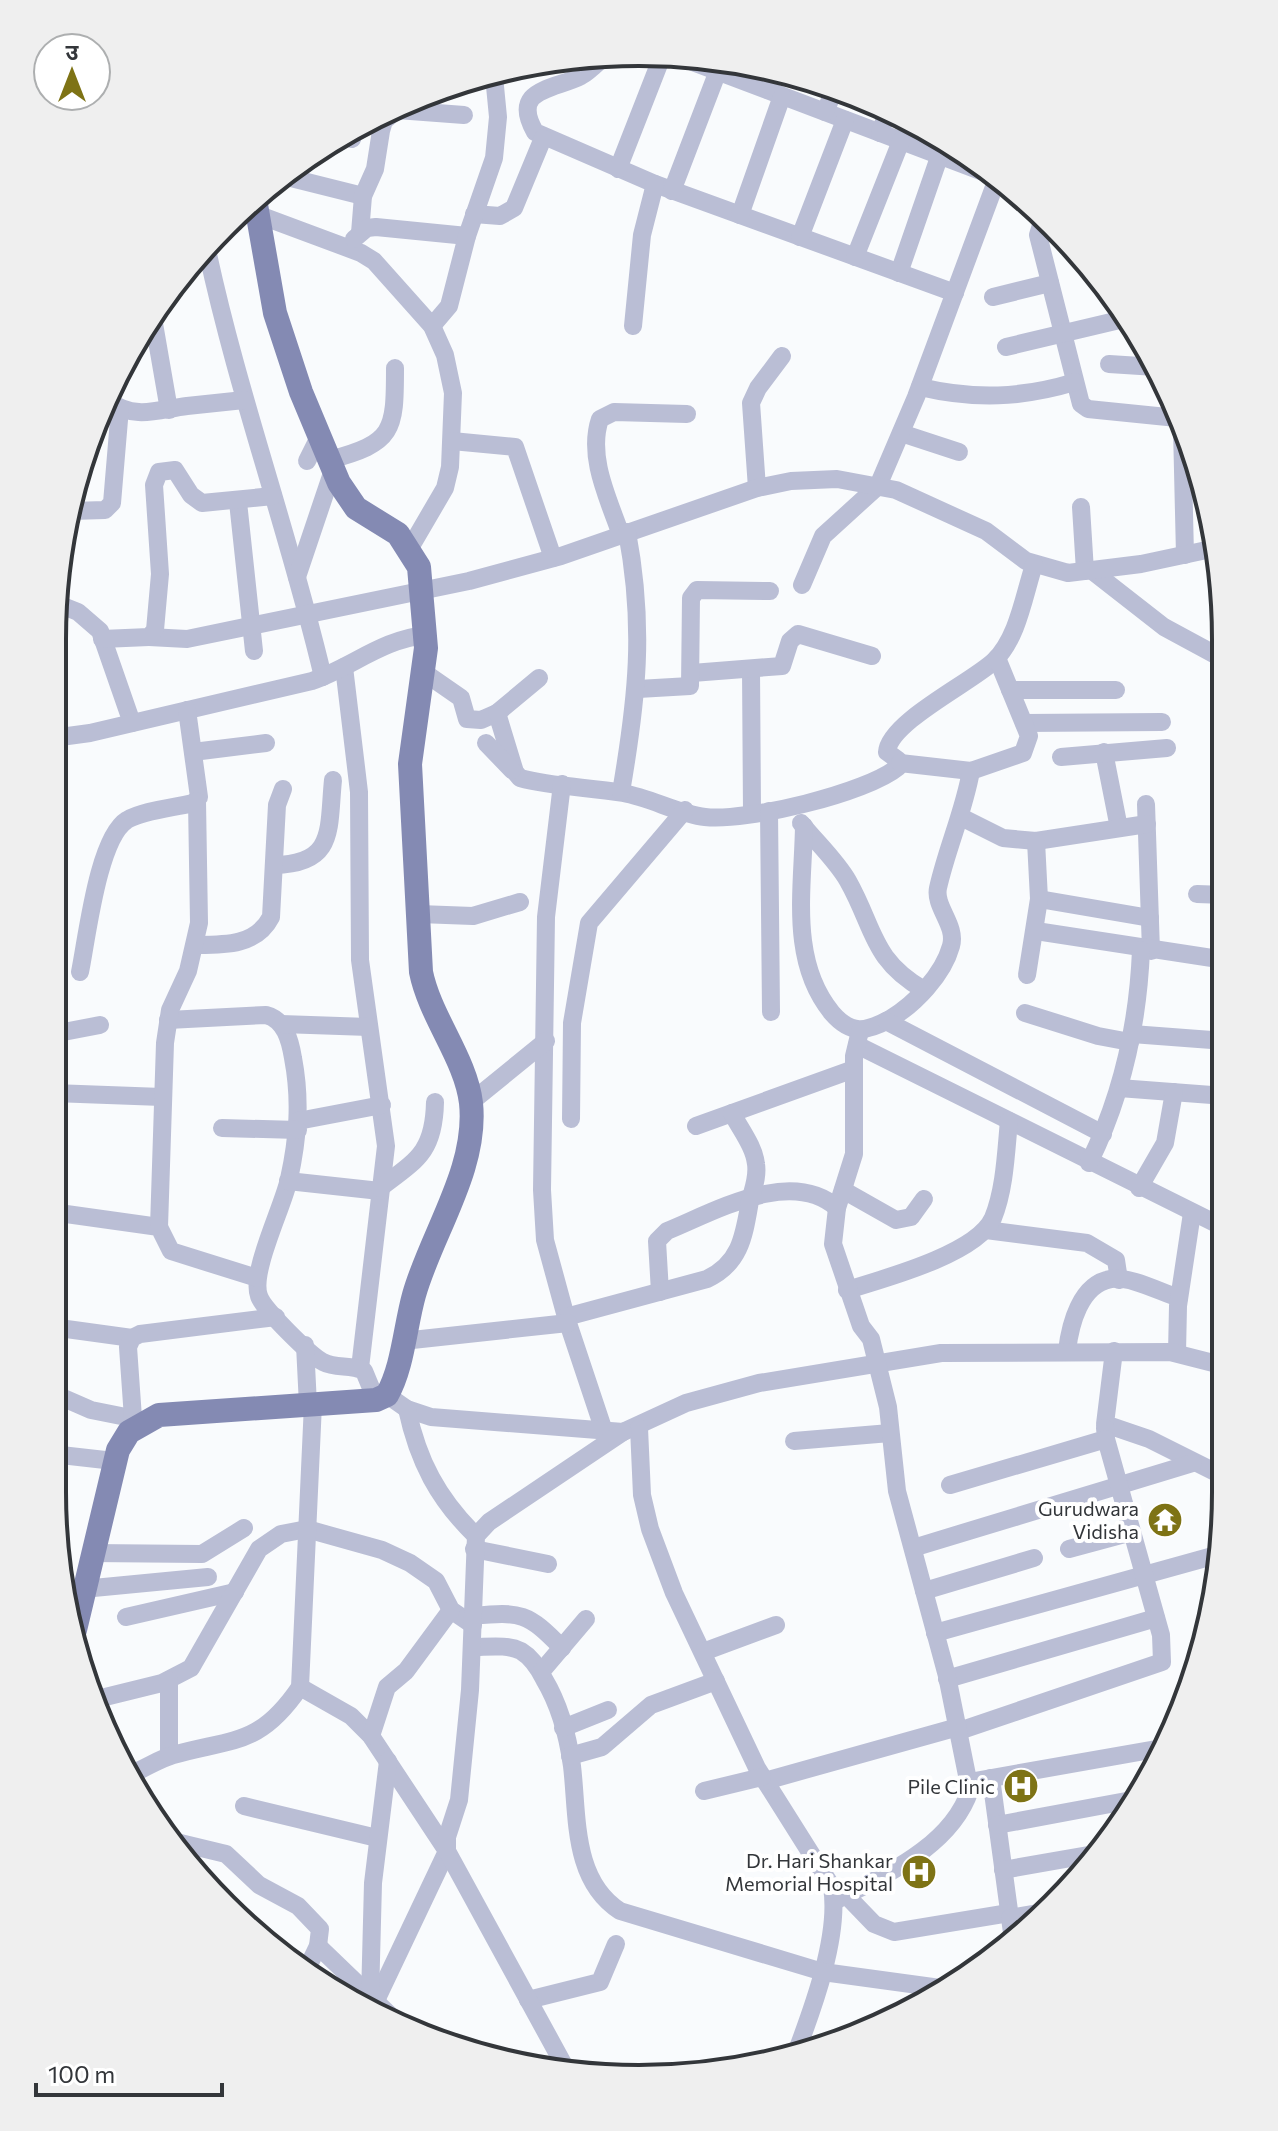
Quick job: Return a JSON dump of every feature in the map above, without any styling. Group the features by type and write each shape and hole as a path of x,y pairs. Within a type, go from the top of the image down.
{"main road":[{"path":"79,1611 114,1461 138,1420 159,1415 381,1398 403,1341 415,1293 461,1170 470,1134 471,1102 426,995 419,914 410,764 426,635 423,589 410,548 398,534 356,508 323,464 319,437 275,313 258,211"}],"street":[{"path":"618,169 658,67"},
{"path":"592,68 585,74 540,89 531,97 528,111 530,123 543,138 663,188 955,293"},
{"path":"633,326 642,235 717,72"},
{"path":"738,75 775,93 901,141 931,146"},
{"path":"740,215 775,93 775,83"},
{"path":"432,326 449,306 496,145 494,85"},
{"path":"825,112 830,99"},
{"path":"417,111 464,115"},
{"path":"800,237 845,120"},
{"path":"880,133 884,121"},
{"path":"360,233 363,196 375,169 383,127"},
{"path":"474,214 500,216 514,208 543,138"},
{"path":"855,257 901,141"},
{"path":"899,273 941,152"},
{"path":"297,179 363,196"},
{"path":"802,585 823,536 878,486 920,387 992,187"},
{"path":"260,209 374,261 432,326 445,355 453,393 452,441 445,488 410,548"},
{"path":"346,247 360,233 376,227 467,236"},
{"path":"1040,230 1038,235 1083,407 1167,417"},
{"path":"210,259 244,400 308,613 323,677"},
{"path":"993,297 1050,283"},
{"path":"1006,347 1115,321"},
{"path":"156,333 169,410"},
{"path":"757,488 751,403 758,388 782,356"},
{"path":"1109,364 1142,366"},
{"path":"297,577 323,464 360,452 384,436 394,418 395,368"},
{"path":"920,387 951,394 998,397 1045,391 1075,382"},
{"path":"117,405 152,415 244,400"},
{"path":"81,511 105,510 112,503 114,411"},
{"path":"621,792 638,689 637,598 624,534 598,462 596,440 600,419 614,412 687,414"},
{"path":"901,433 959,452"},
{"path":"452,441 515,447 553,558"},
{"path":"1183,458 1185,555"},
{"path":"149,637 155,630 160,586 155,478 165,469 175,470 195,500 215,504 273,496"},
{"path":"102,639 149,637 174,641 469,581 553,558 757,488 815,479 896,490 986,531 1034,565 1068,573 1205,551"},
{"path":"238,502 254,651"},
{"path":"1081,507 1088,570 1164,627 1212,653"},
{"path":"997,658 1029,736 1023,753 971,771 900,763 887,752 889,744 919,713 997,658 1012,632 1034,565"},
{"path":"638,689 690,686 694,593 704,589 770,591"},
{"path":"67,609 91,620 102,639 132,723"},
{"path":"692,673 782,666 790,641 798,634 872,656"},
{"path":"66,736 132,723 323,677 392,642 426,635"},
{"path":"344,667 359,792 360,960 386,1146 360,1368"},
{"path":"751,669 771,1012"},
{"path":"422,671 461,698 467,719 481,720 497,713 539,678"},
{"path":"1010,690 1116,690"},
{"path":"187,710 197,801 200,884 195,945 168,1020 162,1097 159,1227 171,1251 257,1278"},
{"path":"497,713 515,772"},
{"path":"1024,723 1162,722"},
{"path":"193,752 266,743"},
{"path":"486,743 527,780 621,792 703,817 790,808 887,776 900,763"},
{"path":"1061,757 1167,748"},
{"path":"1104,752 1119,828"},
{"path":"800,2041 823,1972 840,1898 900,1867 950,1825 964,1808 970,1790 947,1679 897,1491 888,1407 871,1339 861,1326 833,1244 837,1208 854,1154 854,1069 859,1038 910,1008 951,945 949,921 937,889 961,817 971,771"},
{"path":"274,865 306,863 320,849 327,835 333,780"},
{"path":"562,784 546,917 542,1190 545,1240 567,1320 622,1430 650,1529 716,1681 764,1779 840,1898 874,1924 894,1932 1026,1914"},
{"path":"195,945 249,940 263,931 271,917 277,805 283,789"},
{"path":"80,972 105,854 118,830 131,818 197,801"},
{"path":"1089,1163 1119,1088 1139,1002 1150,918 1146,804"},
{"path":"790,808 843,874 870,933 895,971 924,990"},
{"path":"571,1119 572,1023 589,923 685,810"},
{"path":"961,817 1003,838 1036,841 1147,824"},
{"path":"804,826 806,967 825,1005 842,1024 859,1038 1009,1121 1212,1222"},
{"path":"1027,975 1039,899 1036,841"},
{"path":"1197,894 1212,895"},
{"path":"1039,899 1150,918"},
{"path":"419,914 473,916 520,902"},
{"path":"1036,931 1146,951 1212,959"},
{"path":"1025,1013 1098,1036 1212,1041"},
{"path":"168,1020 266,1015 281,1024 369,1027"},
{"path":"886,1021 1103,1134"},
{"path":"281,1024 291,1046 300,1091 298,1125 288,1181 257,1278 259,1296 276,1317 322,1362 360,1368 381,1398 431,1417 622,1430"},
{"path":"66,1032 100,1025"},
{"path":"471,1102 546,1041"},
{"path":"696,1126 854,1069"},
{"path":"1119,1088 1212,1095"},
{"path":"1139,1188 1165,1143 1174,1092"},
{"path":"66,1093 162,1097"},
{"path":"288,1181 380,1190 426,1150 435,1124 435,1102"},
{"path":"222,1128 298,1125 382,1105"},
{"path":"403,1341 567,1320 724,1271 743,1241 756,1163 732,1113"},
{"path":"986,1230 998,1204 1009,1121"},
{"path":"843,1190 896,1220 911,1217 924,1199"},
{"path":"660,1292 657,1241 660,1235 751,1198 801,1194 829,1200 837,1208"},
{"path":"1177,1353 1179,1298 1192,1213"},
{"path":"66,1214 159,1227"},
{"path":"847,1290 908,1271 986,1230 1097,1247 1116,1260 1119,1280"},
{"path":"1067,1351 1075,1309 1100,1284 1119,1280 1179,1298"},
{"path":"66,1329 132,1338 140,1334 276,1317"},
{"path":"66,1399 91,1410 138,1420 128,1347 132,1338"},
{"path":"140,1772 169,1756 255,1734 278,1717 300,1687 310,1404 305,1345"},
{"path":"704,1791 764,1779 959,1729 1157,1667 1164,1655 1156,1618 1105,1432 1114,1351"},
{"path":"375,2000 447,1851 447,1837 459,1800 472,1647 475,1542 489,1522 622,1430 703,1399 759,1383 941,1353 1177,1353 1212,1362"},
{"path":"407,1409 423,1464 436,1491 475,1542 548,1564"},
{"path":"950,1485 1105,1432 1149,1439 1212,1471"},
{"path":"794,1441 890,1433"},
{"path":"66,1456 114,1461"},
{"path":"913,1548 1193,1463"},
{"path":"91,1553 202,1554 244,1528"},
{"path":"104,1697 169,1680 191,1668 259,1549 270,1539 307,1529 382,1550 410,1563 436,1581 451,1610 473,1621 512,1612 527,1616 562,1648"},
{"path":"1069,1549 1132,1532"},
{"path":"935,1633 1208,1557"},
{"path":"924,1591 1034,1558"},
{"path":"83,1589 208,1577"},
{"path":"126,1617 235,1592"},
{"path":"371,1736 387,1687 415,1661 451,1610"},
{"path":"947,1679 1156,1618"},
{"path":"541,1672 586,1619"},
{"path":"703,1652 776,1625"},
{"path":"472,1647 510,1647 523,1652 541,1672 552,1693 570,1756 577,1833 596,1890 605,1901 620,1911 823,1972 911,1994"},
{"path":"169,1680 169,1756"},
{"path":"570,1756 602,1747 651,1705 716,1681"},
{"path":"300,1687 351,1716 371,1736 447,1851 561,2059"},
{"path":"563,1728 608,1710"},
{"path":"969,1782 1150,1750"},
{"path":"373,1999 377,1838 388,1761"},
{"path":"991,1778 1011,1928"},
{"path":"997,1825 1120,1802"},
{"path":"244,1806 377,1838"},
{"path":"187,1845 226,1854 259,1885 303,1910 320,1929 318,1946 311,1961"},
{"path":"1003,1870 1073,1866"},
{"path":"528,2000 600,1982 616,1944"},
{"path":"318,1946 364,1994"}],"place":[{"name":"Gurudwara Vidisha","path":"1165,1520"},
{"name":"Pile Clinic","path":"1021,1786"},
{"name":"Dr. Hari Shankar Memorial Hospital","path":"919,1872"}]}
